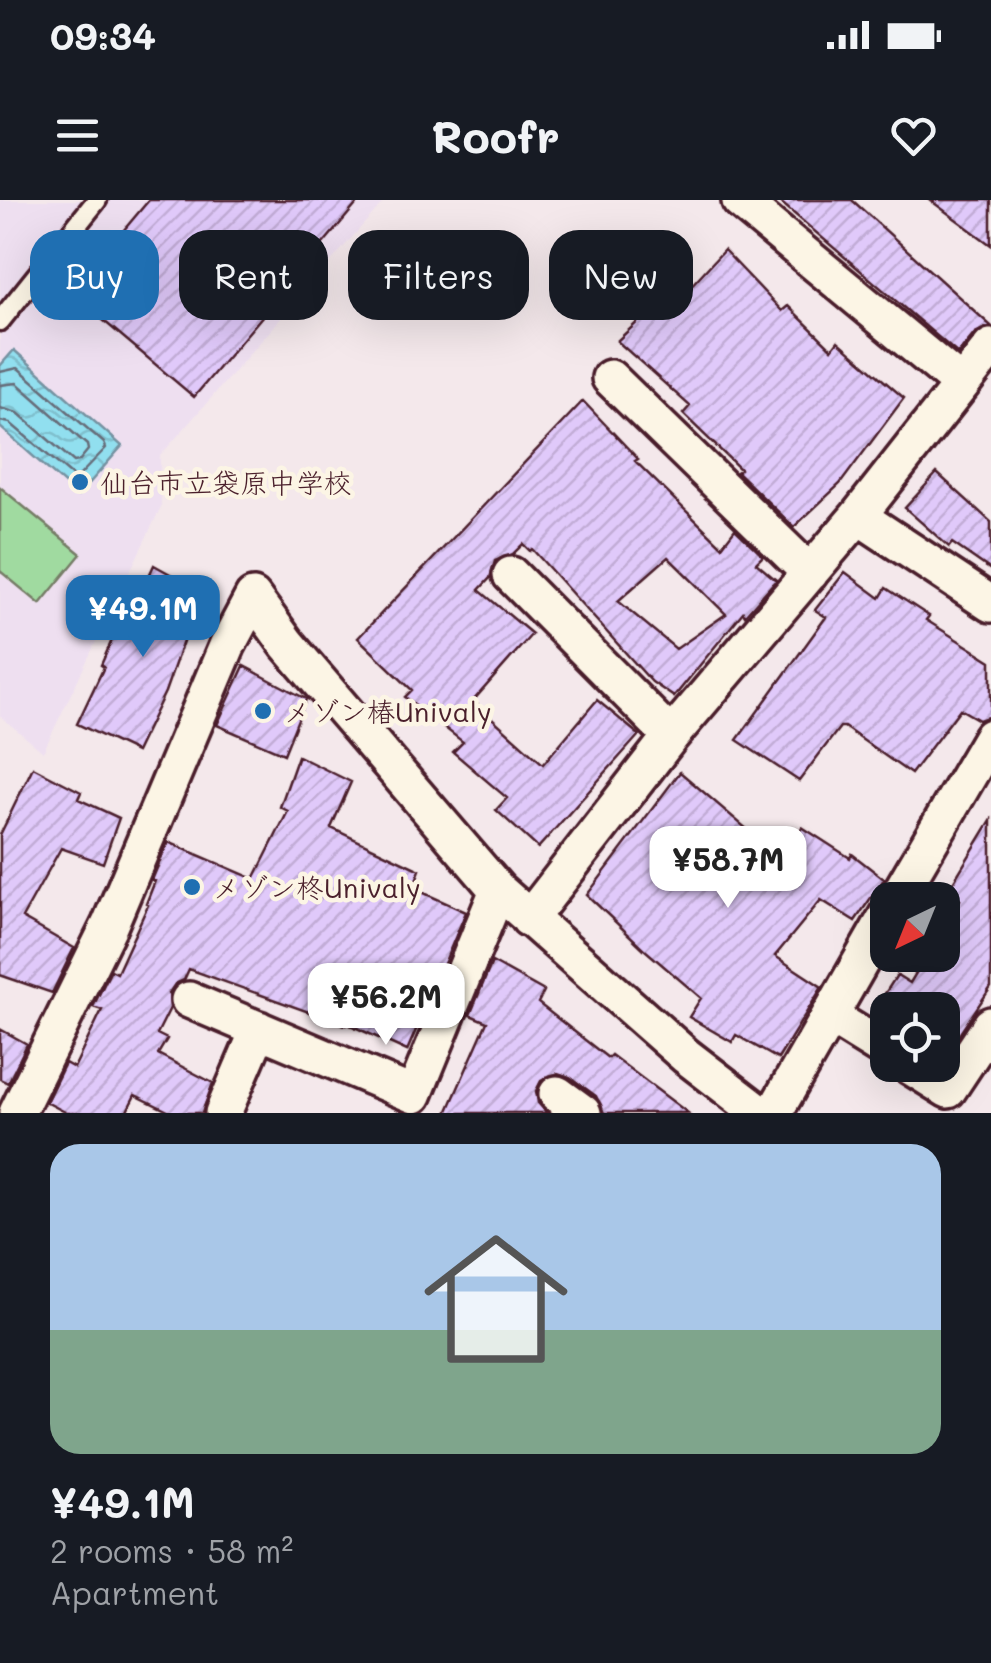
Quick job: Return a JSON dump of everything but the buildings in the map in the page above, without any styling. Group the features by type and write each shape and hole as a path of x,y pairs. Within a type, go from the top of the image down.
{"street":[{"path":"740,201 961,384"},
{"path":"529,919 671,736 858,516 991,347"},
{"path":"610,378 810,572"},
{"path":"858,516 991,604"},
{"path":"511,575 671,736"},
{"path":"17,1113 110,924 227,646 253,596 287,644 498,890 686,1056 760,1113"},
{"path":"906,882 991,737"},
{"path":"188,1000 414,1095 498,890"},
{"path":"774,1113 870,946"},
{"path":"830,1016 870,1041"},
{"path":"960,1072 991,1025"},
{"path":"223,1113 259,1030"}],"lane":[{"path":"0,320 97,200"}],"shaded area":[{"name":"仙台市立袋原中学校","path":"0,200 385,200 359,230 348,230 348,242 328,265 328,230 179,230 179,320 280,320 160,456 161,507 43,752 0,716"}],"green space":[{"path":"0,487 81,554 40,604 0,571"}],"water":[{"path":"14,350 122,446 78,496 0,427 0,366"}],"place":[{"name":"仙台市立袋原中学校","path":"80,482"},
{"name":"メゾン椿Univaly","path":"263,711"},
{"name":"メゾン柊Univaly","path":"192,887"}]}
